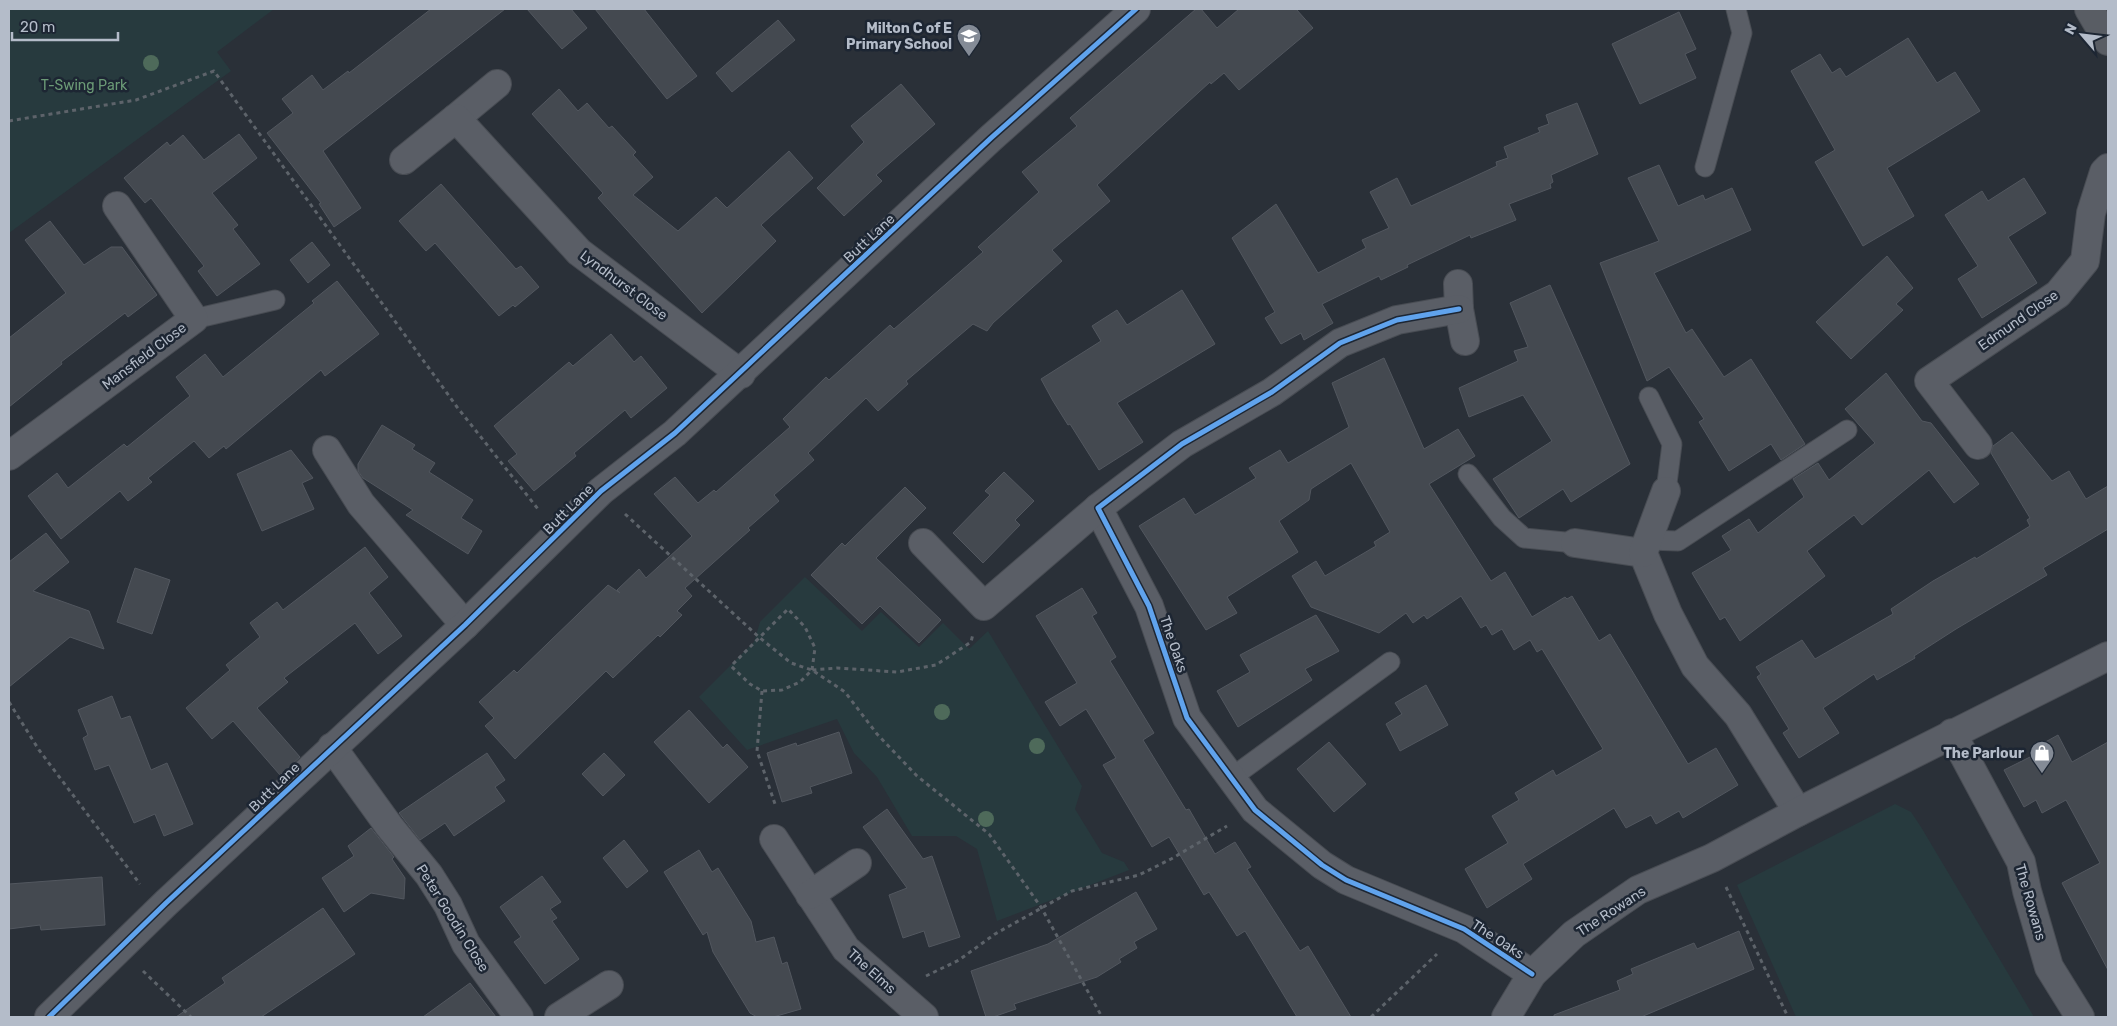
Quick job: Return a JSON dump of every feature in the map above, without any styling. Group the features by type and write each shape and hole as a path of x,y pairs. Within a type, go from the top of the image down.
{"street":[{"name":"Butt Lane","path":"50,1017 166,903 465,625 601,491 675,434 991,138 1136,9"},
{"path":"2090,9 2108,42"},
{"path":"404,160 497,84"},
{"name":"Lyndhurst Close","path":"456,118 579,252 741,374"},
{"name":"Edmund Close","path":"1978,445 1929,381 2058,294 2085,261 2091,213 2104,172 2108,168"},
{"name":"Mansfield Close","path":"9,456 194,319 117,206"},
{"path":"923,543 984,606 1098,508 1182,444 1272,392 1340,344 1458,296 1466,341"},
{"path":"327,450 361,504 465,625"},
{"path":"1666,492 1646,546 1668,614 1695,666 1738,715 1798,812"},
{"name":"The Oaks","path":"1098,508 1149,606 1187,718 1255,810 1322,865 1346,880 1464,930 1532,974"},
{"path":"1575,543 1646,546"},
{"name":"The Rowans","path":"1506,1017 1532,974 1574,934 1638,890 1712,858 1798,812 2108,656"},
{"name":"The Rowans","path":"1952,734 2021,862 2027,892 2049,967 2080,1017"},
{"name":"Peter Goodin Close","path":"332,747 389,826 429,875 448,905 466,944 519,1017"},
{"name":"The Elms","path":"774,839 846,949 924,1017"},
{"path":"810,895 857,864"},
{"path":"558,1017 609,985"}],"lane":[{"path":"1705,167 1742,33 1736,9"},
{"path":"194,319 275,300"},
{"path":"1649,397 1672,444 1666,492"},
{"path":"1646,546 1678,541 1847,430"},
{"path":"1468,474 1502,518 1524,538 1575,543"},
{"path":"1231,778 1390,662"}],"path":[{"path":"9,121 136,100 214,71 457,407 559,534"},
{"path":"601,491 638,528 760,638 791,663 812,670 844,692 877,734 917,776 989,834 1041,907 1102,1017"},
{"path":"812,670 837,668 896,672 936,665 971,642 984,606"},
{"path":"788,609 806,627 815,648 812,670 800,682 782,690 762,691 750,684 732,666 760,638 788,609"},
{"path":"762,691 757,751 778,811 774,839"},
{"path":"9,702 39,750 142,886"},
{"path":"894,990 959,960 995,934 1072,891 1139,875 1171,859 1255,810"},
{"path":"1712,858 1788,1017"},
{"path":"1371,1017 1394,993 1464,930"},
{"path":"141,969 191,1017"}],"green space":[{"name":"T-Swing Park","path":"9,9 274,9 217,52 231,71 9,233"},
{"path":"805,577 862,631 881,612 919,647 943,623 969,649 988,631 1082,786 1075,809 1102,853 1124,862 1129,870 997,921 977,849 956,836 912,836 877,777 854,753 837,719 747,750 699,697 754,642 760,622"},
{"path":"1895,804 1911,812 1921,827 2034,1017 1796,1017 1737,885"}],"building":[{"path":"431,9 505,9 323,151 361,208 334,227 319,204 321,203 267,133 293,113 282,99 312,75 323,90 348,71 349,73"},
{"path":"527,9 571,9 587,28 562,49"},
{"path":"595,9 644,9 697,76 667,99"},
{"path":"1196,9 1201,9 1217,28 1239,9 1296,9 1313,28 1239,90 1224,73 1211,84 1210,82 1097,185 1110,201 1052,250 1062,261 993,323 987,331 973,324 906,381 908,384 878,411 866,398 808,453 814,460 774,495 779,501 748,528 750,530 685,588 692,596 677,611 682,615 613,678 606,671 515,759 485,726 494,718 479,702 514,670 517,673 608,585 620,593 617,590 639,569 646,578 692,536 654,494 675,477 698,503 714,490 716,492 790,427 783,419 826,377 829,380 890,325 894,329 983,252 978,247 1039,192 1022,172 1077,126 1070,118"},
{"path":"1679,12 1696,49 1685,54 1696,78 1640,104 1612,44"},
{"path":"778,20 795,40 732,92 716,73"},
{"path":"1908,38 1937,83 1955,72 1980,111 1887,168 1914,216 1863,246 1815,162 1835,150 1791,71 1820,54 1832,73 1840,68 1846,77"},
{"path":"901,84 935,124 876,175 882,181 844,216 817,188 864,142 851,126"},
{"path":"559,89 578,111 587,103 609,128 612,126 636,152 633,155 653,177 633,195 678,231 716,197 727,208 789,151 813,178 761,225 776,241 702,313 598,198 603,193 532,114"},
{"path":"1577,103 1598,154 1551,175 1553,182 1550,184 1551,188 1509,204 1516,220 1471,238 1470,235 1407,265 1408,267 1381,280 1379,276 1322,304 1333,323 1304,340 1301,333 1281,344 1265,318 1275,312 1232,238 1276,204 1318,273 1366,248 1362,240 1389,228 1370,192 1397,178 1411,206 1497,166 1496,162 1508,158 1504,147 1540,132 1538,128 1549,124 1546,115"},
{"path":"239,134 257,158 212,193 238,225 233,229 260,264 217,296 198,271 204,266 151,198 145,203 124,178 167,142 170,146 183,135 204,160"},
{"path":"1659,165 1678,206 1703,195 1705,200 1732,188 1751,230 1654,273 1686,333 1692,329 1724,377 1751,359 1805,444 1781,460 1771,444 1729,471 1699,422 1704,419 1669,367 1647,381 1600,263 1659,241 1628,178"},
{"path":"2024,178 2046,213 2008,237 2037,283 1982,318 1958,279 1978,266 1945,215 1982,191 1988,201"},
{"path":"441,184 516,269 521,266 539,287 515,307 513,305 499,316 435,243 426,251 399,221"},
{"path":"50,221 84,265 111,247 122,247 157,295 128,317 125,313 61,362 62,364 9,407 9,338 66,293 25,240"},
{"path":"312,242 330,265 308,283 290,260"},
{"path":"1887,256 1913,288 1896,304 1903,310 1851,359 1816,322"},
{"path":"337,281 379,334 325,376 321,370 226,449 224,446 209,458 194,441 148,478 152,482 128,501 120,491 61,539 28,496 57,473 68,488 124,444 127,447 190,396 176,377 205,354 223,377 314,303 312,301"},
{"path":"1550,285 1630,464 1571,502 1563,489 1519,518 1493,479 1552,441 1523,395 1469,417 1459,388 1518,361 1514,351 1528,347 1510,303"},
{"path":"1182,290 1215,344 1117,403 1143,442 1099,470 1070,424 1068,425 1041,379 1101,341 1092,326 1117,310 1127,325"},
{"path":"611,334 634,362 641,356 667,388 631,418 625,410 574,453 576,456 534,491 508,461 517,454 494,426 569,362 573,366"},
{"path":"1384,358 1424,449 1458,429 1475,456 1429,484 1491,581 1505,572 1532,617 1565,597 1567,599 1572,596 1599,641 1610,634 1688,764 1716,748 1738,785 1683,818 1679,811 1656,824 1651,815 1626,828 1614,808 1523,864 1532,879 1487,908 1465,869 1508,843 1492,816 1519,800 1515,793 1553,770 1556,776 1603,749 1542,649 1537,652 1530,640 1514,650 1502,629 1492,635 1486,625 1481,628 1461,596 1427,619 1424,615 1413,623 1406,613 1379,633 1311,607 1292,576 1316,561 1325,576 1376,546 1374,542 1390,532 1351,463 1311,489 1309,500 1279,521 1298,552 1227,597 1237,613 1206,630 1139,526 1184,498 1195,515 1256,478 1249,468 1280,450 1288,463 1349,427 1332,383"},
{"path":"1886,373 1922,421 1931,423 1979,484 1954,503 1929,470 1862,525 1854,515 1807,551 1825,576 1740,641 1725,617 1720,620 1692,573 1731,550 1722,536 1749,519 1758,533 1804,497 1793,479 1818,463 1829,480 1875,443 1845,409"},
{"path":"382,425 415,445 412,449 435,463 429,472 473,500 461,518 482,531 468,554 406,515 413,510 363,478 358,471 358,464"},
{"path":"2012,432 2052,481 2069,471 2086,499 2108,486 2108,529 2043,568 2047,575 1956,629 1914,656 1915,658 1877,680 1874,674 1823,708 1839,733 1799,758 1783,733 1789,729 1757,677 1761,674 1756,667 1802,640 1815,659 1893,614 1891,609 1933,581 1975,557 1976,559 2030,526 2027,520 2030,518 1991,453 1993,446"},
{"path":"291,450 313,478 302,483 314,509 262,531 237,474"},
{"path":"1004,472 1034,501 1015,520 1020,525 983,563 953,533 990,495 985,491"},
{"path":"905,487 926,508 876,558 941,620 919,643 880,606 862,624 811,575 842,543 845,546"},
{"path":"46,533 69,562 33,591 89,611 104,649 70,637 9,687 9,562"},
{"path":"365,547 388,577 369,593 402,636 378,654 355,623 284,678 288,682 257,708 300,757 280,775 233,721 212,739 186,708 230,670 226,665 260,637 250,623 277,602 283,610"},
{"path":"135,568 170,580 152,634 117,622"},
{"path":"1082,588 1097,613 1092,616 1116,657 1110,661 1154,733 1143,740 1186,810 1189,809 1215,854 1235,842 1251,867 1247,869 1300,951 1308,946 1351,1017 1297,1017 1245,931 1237,936 1209,892 1204,895 1169,837 1152,847 1103,765 1116,758 1086,709 1060,726 1045,702 1077,683 1036,616"},
{"path":"1316,615 1339,651 1305,669 1312,680 1238,727 1217,691 1250,672 1240,655"},
{"path":"1426,685 1448,725 1400,751 1386,724 1402,714 1395,703"},
{"path":"112,696 121,719 130,716 151,770 167,763 193,824 164,836 155,814 134,823 109,765 95,770 83,738 88,735 78,710"},
{"path":"689,710 723,748 727,744 748,767 709,803 654,742"},
{"path":"839,732 852,773 810,787 812,793 782,802 767,753 796,743 797,746"},
{"path":"2058,735 2072,762 2108,742 2108,970 2062,883 2100,863 2066,800 2042,813 2036,800 2024,807 2004,770 2034,755 2031,750"},
{"path":"1329,742 1366,784 1334,812 1297,769"},
{"path":"487,753 505,780 495,787 505,801 454,836 445,823 420,840 399,813"},
{"path":"604,753 625,775 603,796 582,774"},
{"path":"887,809 923,859 932,856 960,937 929,947 924,931 903,938 889,895 907,888 863,827"},
{"path":"371,828 394,857 392,859 405,878 404,899 371,893 344,912 322,878 354,856 348,846"},
{"path":"624,840 648,871 627,888 603,858"},
{"path":"699,850 712,872 718,868 751,921 756,942 774,937 782,964 787,962 801,1009 773,1017 757,1017 750,1013 713,952 707,932 703,935 664,872"},
{"path":"542,876 561,902 550,909 557,918 552,921 579,959 545,984 514,942 521,937 500,907"},
{"path":"102,877 105,925 41,930 40,925 9,929 9,884"},
{"path":"1136,892 1157,929 1134,942 1137,948 1119,959 1121,962 1097,977 1014,1004 1016,1009 993,1017 986,1017 971,971 1048,944"},
{"path":"323,908 355,954 261,1017 176,1017 225,983 222,978"},
{"path":"1739,931 1754,969 1641,1017 1554,1017 1554,1015 1620,990 1617,981 1633,974 1631,969 1694,943 1697,949"},
{"path":"470,983 496,1017 423,1017"}],"cycle path":[{"path":"49,1017 166,903 465,625 601,491 675,433 991,138 1136,9"},
{"path":"1459,309 1397,320 1340,343 1272,392 1182,444 1098,508 1149,606 1187,718 1255,810 1322,865 1346,880 1464,929 1532,974"}],"place":[{"name":"Milton C of E Primary School","path":"969,57"},
{"name":"The Parlour","path":"2042,774"}]}
